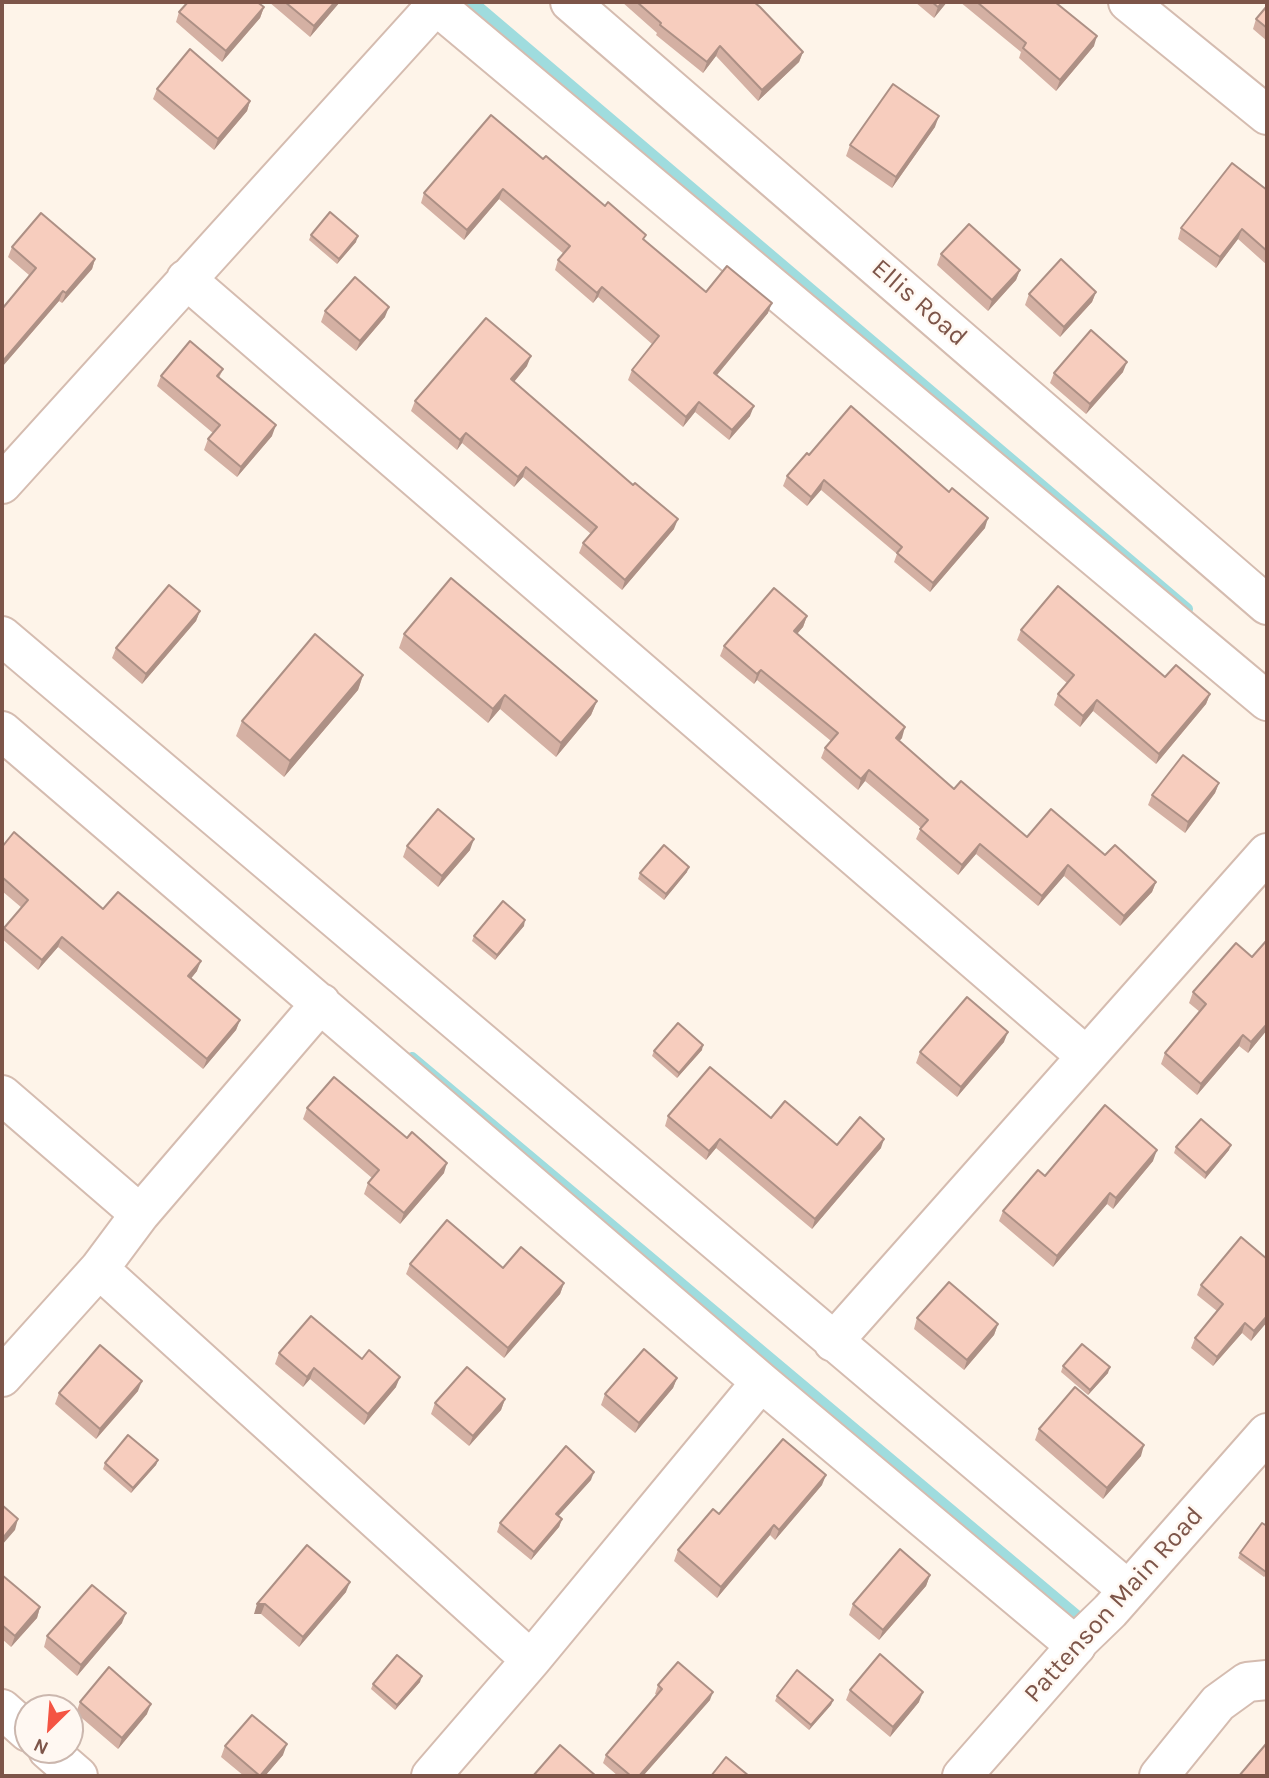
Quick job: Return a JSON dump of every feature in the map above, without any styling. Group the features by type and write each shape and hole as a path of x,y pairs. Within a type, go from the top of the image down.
{"street":[{"name":"Ellis Road","path":"570,2 1267,605"},
{"path":"1129,2 1267,115"},
{"path":"2,484 434,4 1267,701"},
{"path":"186,279 1086,1056"},
{"path":"2,636 833,1342 1119,1601"},
{"path":"2,731 761,1382 1078,1643"},
{"path":"833,1342 1267,853"},
{"path":"2,1377 99,1269 141,1214 321,1003"},
{"path":"2,1095 141,1214"},
{"path":"99,1269 531,1660"},
{"path":"431,1776 531,1660 761,1382"},
{"name":"Pattenson Main Road","path":"962,1776 1267,1433"},
{"path":"1159,1776 1218,1703 1247,1682 1267,1680"},
{"path":"64,1764 78,1776"}],"building":[{"path":"188,2 257,2 264,7 226,51 179,12"},
{"path":"285,2 335,2 314,26"},
{"path":"637,2 754,2 803,52 762,90 720,46 707,62 660,25 661,23"},
{"path":"977,2 1055,2 1097,36 1060,80 1023,48 1026,43"},
{"path":"1267,6 1267,28 1256,19"},
{"path":"190,49 250,101 218,139 157,89"},
{"path":"893,84 939,116 896,177 850,145"},
{"path":"491,115 543,159 546,156 605,206 608,202 646,235 643,239 706,292 727,266 772,303 714,373 754,406 732,430 699,402 686,417 632,370 659,336 602,287 597,293 558,260 570,246 503,189 467,230 424,193"},
{"path":"1232,163 1267,190 1267,251 1242,229 1220,257 1181,228"},
{"path":"330,212 358,236 339,259 311,235"},
{"path":"41,213 95,259 66,293 63,291 2,362 2,309 36,268 12,247"},
{"path":"969,224 1020,270 992,300 941,254"},
{"path":"1061,259 1096,292 1064,327 1029,294"},
{"path":"355,277 389,307 360,341 325,311"},
{"path":"486,318 531,356 511,379 633,485 635,483 678,519 625,580 583,543 597,527 526,467 518,477 466,433 460,440 415,401"},
{"path":"1091,330 1127,362 1090,404 1054,373"},
{"path":"190,341 223,369 217,376 276,425 241,467 208,439 220,425 161,376"},
{"path":"851,406 949,492 952,488 988,518 933,583 897,553 902,547 824,480 811,497 787,476"},
{"path":"451,578 597,701 561,743 505,695 493,709 404,634"},
{"path":"169,585 200,611 146,674 116,648"},
{"path":"1058,586 1165,677 1176,665 1210,694 1159,754 1097,700 1083,716 1058,694 1074,675 1021,630"},
{"path":"774,588 807,616 794,631 905,727 896,738 954,789 961,781 1027,837 1051,809 1105,855 1115,845 1156,882 1124,916 1068,865 1042,896 980,844 962,865 920,829 928,820 869,770 861,779 825,748 838,733 761,670 757,674 724,646"},
{"path":"315,634 363,675 290,761 242,721"},
{"path":"1183,755 1219,783 1188,822 1152,795"},
{"path":"438,809 474,839 442,876 407,846"},
{"path":"14,832 103,909 118,892 201,961 188,976 240,1020 207,1059 62,937 42,960 4,928 28,900 2,877 2,847"},
{"path":"664,845 689,867 666,894 640,873"},
{"path":"503,901 525,920 497,955 474,936"},
{"path":"1267,940 1267,1024 1251,1042 1243,1035 1201,1084 1165,1053 1206,1004 1193,992 1236,943 1252,957"},
{"path":"967,997 1008,1032 961,1087 920,1052"},
{"path":"678,1023 703,1045 679,1073 654,1051"},
{"path":"710,1067 771,1118 785,1101 837,1145 860,1117 884,1139 815,1219 720,1139 709,1151 668,1116"},
{"path":"334,1077 407,1138 412,1132 447,1163 404,1213 368,1183 379,1170 307,1108"},
{"path":"1105,1105 1157,1150 1116,1198 1110,1193 1057,1256 1003,1211 1038,1170 1045,1176"},
{"path":"1201,1119 1231,1145 1206,1173 1176,1147"},
{"path":"447,1220 503,1268 521,1247 564,1283 508,1348 410,1264"},
{"path":"1241,1237 1267,1259 1267,1316 1254,1331 1245,1323 1217,1357 1195,1338 1223,1304 1201,1285"},
{"path":"949,1282 998,1324 967,1360 917,1318"},
{"path":"311,1316 362,1359 369,1350 400,1377 368,1414 314,1368 307,1377 279,1353"},
{"path":"1082,1344 1110,1367 1090,1390 1063,1366"},
{"path":"100,1345 142,1381 100,1429 59,1393"},
{"path":"644,1349 677,1378 639,1423 605,1394"},
{"path":"467,1367 505,1399 473,1436 435,1403"},
{"path":"1075,1387 1144,1445 1107,1488 1039,1429"},
{"path":"128,1435 158,1460 133,1488 105,1463"},
{"path":"783,1439 826,1475 779,1530 774,1525 721,1587 678,1550 713,1509 719,1514"},
{"path":"566,1446 594,1472 556,1514 562,1519 534,1552 500,1523"},
{"path":"2,1505 18,1519 2,1539"},
{"path":"1262,1523 1267,1526 1266,1572 1240,1553"},
{"path":"307,1545 350,1582 303,1637 265,1604 257,1604"},
{"path":"900,1549 930,1575 883,1630 853,1604"},
{"path":"2,1575 40,1607 15,1636 2,1625"},
{"path":"92,1585 126,1613 81,1665 47,1636"},
{"path":"880,1654 923,1692 893,1727 850,1690"},
{"path":"397,1655 422,1676 397,1705 373,1684"},
{"path":"678,1662 713,1692 639,1776 631,1776 606,1755 662,1689 658,1685"},
{"path":"109,1667 151,1704 122,1738 84,1705 84,1697"},
{"path":"797,1670 833,1700 811,1725 777,1696"},
{"path":"252,1715 287,1744 260,1776 225,1746"},
{"path":"1266,1744 1267,1776 1239,1776"},
{"path":"560,1745 596,1776 533,1776"},
{"path":"726,1757 749,1776 711,1776"}],"waterway":[{"path":"472,2 1187,609"},
{"path":"412,1058 1090,1627"}]}
